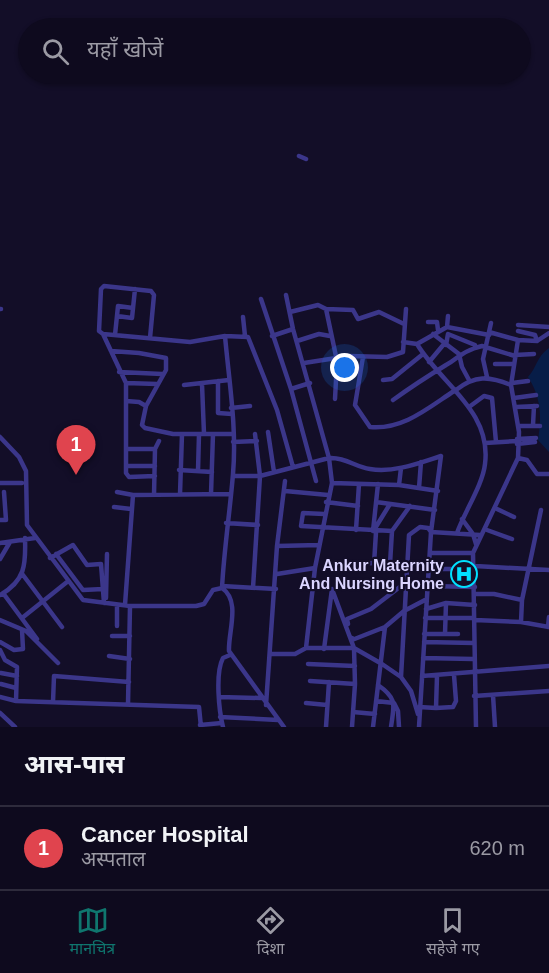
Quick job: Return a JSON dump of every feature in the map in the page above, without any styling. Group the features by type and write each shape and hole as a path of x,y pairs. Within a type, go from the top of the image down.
{"street":[{"path":"299,156 306,159"},
{"path":"150,338 154,295 151,291 104,286 101,289 99,331 103,334 126,383 126,466 129,477 155,476"},
{"path":"117,316 132,318 135,289"},
{"path":"286,295 293,329 310,383 329,458 332,483 318,545 306,648"},
{"path":"261,298 291,389 316,481"},
{"path":"290,312 318,305 326,309 352,310 358,319 378,312 403,321 405,324"},
{"path":"115,335 118,306 132,308"},
{"path":"326,309 336,358 335,399"},
{"path":"304,363 336,358 387,357 403,352 406,309"},
{"path":"447,327 448,316"},
{"path":"243,317 245,336"},
{"path":"428,322 437,322 438,330"},
{"path":"487,377 483,359 491,323"},
{"path":"518,325 549,327"},
{"path":"403,342 417,344 438,330 447,327 518,340 537,341 549,333"},
{"path":"272,336 293,329"},
{"path":"518,331 536,335 537,341"},
{"path":"103,334 190,342 225,336 245,336 250,339 276,410 293,467"},
{"path":"297,341 319,334 330,336"},
{"path":"433,334 459,354 462,367 469,380"},
{"path":"429,362 445,344 448,334 474,343 475,348"},
{"path":"225,336 232,416 233,476 226,523 222,587 227,593 232,612 230,655 284,727"},
{"path":"476,727 473,659 475,567 473,553 480,535 486,530 518,458 518,426 511,384 518,340"},
{"path":"417,344 435,370 469,407 480,425 485,443 485,466 457,533"},
{"path":"393,399 435,370 449,364 459,354 475,348 486,347 515,355 534,354"},
{"path":"111,351 165,356 166,370 146,406 142,425 146,428 182,434 233,434"},
{"path":"382,380 392,379 423,354"},
{"path":"363,357 355,405 370,427 383,428 408,421 469,380 487,377 511,384 528,381"},
{"path":"495,364 513,364"},
{"path":"120,372 162,374"},
{"path":"184,385 229,380"},
{"path":"218,381 218,413 239,417"},
{"path":"126,383 157,384"},
{"path":"291,389 310,383"},
{"path":"198,471 202,384"},
{"path":"514,398 536,395"},
{"path":"469,407 484,396 492,398 496,442"},
{"path":"126,401 139,402 146,406"},
{"path":"231,408 250,406"},
{"path":"516,407 536,406 533,425"},
{"path":"270,412 276,410"},
{"path":"518,426 540,426"},
{"path":"268,432 274,472"},
{"path":"180,494 182,434"},
{"path":"211,494 213,434"},
{"path":"253,588 260,476 255,434"},
{"path":"0,437 19,457 26,471 26,521 35,538 83,600 118,606 201,606 213,590 222,587 276,589"},
{"path":"485,443 536,440"},
{"path":"154,495 155,449 159,441"},
{"path":"233,441 269,444"},
{"path":"126,449 155,449"},
{"path":"233,476 260,476 329,458 340,457 369,469 381,470 401,468 441,456 425,600 418,727"},
{"path":"518,458 527,460 537,474 549,474"},
{"path":"419,488 421,462"},
{"path":"126,466 155,466"},
{"path":"399,485 401,468"},
{"path":"179,470 212,472"},
{"path":"374,564 376,502 381,470"},
{"path":"266,705 276,589 277,546 285,481"},
{"path":"0,483 22,483"},
{"path":"332,483 399,485 438,491"},
{"path":"356,530 360,484"},
{"path":"285,491 328,495"},
{"path":"0,520 6,520 3,509 4,492"},
{"path":"117,492 133,495 230,494"},
{"path":"128,704 130,636 127,605 133,495"},
{"path":"326,502 358,506"},
{"path":"376,502 435,510"},
{"path":"374,532 390,504"},
{"path":"390,564 392,531 410,506"},
{"path":"114,507 131,508"},
{"path":"496,508 514,517"},
{"path":"521,622 522,600 541,510"},
{"path":"324,514 303,513 302,526 322,525 374,532 392,531"},
{"path":"462,519 473,534 477,547"},
{"path":"226,523 258,525"},
{"path":"401,677 409,535 420,527 428,528 431,532 480,535"},
{"path":"486,530 512,539"},
{"path":"25,538 23,575 15,585 1,594 37,639"},
{"path":"0,543 35,538"},
{"path":"0,559 10,542"},
{"path":"50,558 73,545 87,565 101,564 104,604"},
{"path":"277,546 318,545"},
{"path":"430,553 473,553"},
{"path":"56,554 83,590 103,589"},
{"path":"104,604 107,554"},
{"path":"366,563 549,570"},
{"path":"277,574 315,568"},
{"path":"23,575 62,627"},
{"path":"22,618 67,582"},
{"path":"352,727 355,684 354,648 346,620 371,609 405,582"},
{"path":"427,586 475,587"},
{"path":"324,649 331,589 352,640"},
{"path":"475,594 494,594 522,600"},
{"path":"352,640 385,627 404,611 425,600"},
{"path":"426,609 446,603 475,605"},
{"path":"445,634 446,603"},
{"path":"117,626 118,606"},
{"path":"425,618 521,622 549,627 549,617"},
{"path":"458,642 459,619"},
{"path":"0,620 26,631 58,663"},
{"path":"373,727 385,627"},
{"path":"0,642 14,650 23,649 21,630"},
{"path":"424,633 458,634"},
{"path":"112,636 130,636"},
{"path":"424,642 474,643"},
{"path":"270,654 295,654 306,648 354,648 401,677 411,691 418,714"},
{"path":"0,650 4,660 17,667 16,701"},
{"path":"222,722 219,697 221,663 230,655"},
{"path":"109,656 130,659"},
{"path":"423,658 473,659"},
{"path":"308,664 355,666"},
{"path":"422,676 549,666"},
{"path":"1,673 17,676"},
{"path":"419,707 453,707 455,703 454,675"},
{"path":"53,702 54,676 129,682"},
{"path":"436,708 437,676"},
{"path":"310,681 355,684"},
{"path":"326,727 329,682"},
{"path":"1,684 16,688"},
{"path":"378,685 389,693 399,711 399,727"},
{"path":"474,696 549,691"},
{"path":"493,694 495,727"},
{"path":"0,697 16,701 199,707 200,726 243,718 278,720"},
{"path":"219,697 261,698"},
{"path":"375,701 394,703"},
{"path":"391,727 394,703"},
{"path":"306,704 327,705"},
{"path":"353,712 375,714"},
{"path":"0,713 15,727"},
{"path":"243,718 245,727"}],"water":[{"path":"549,348 549,452 538,440 539,407 536,392 528,377 542,354"}],"place":[{"name":"Cancer Hospital","path":"76,475"},
{"name":"Ankur Maternity And Nursing Home","path":"464,574"}]}
